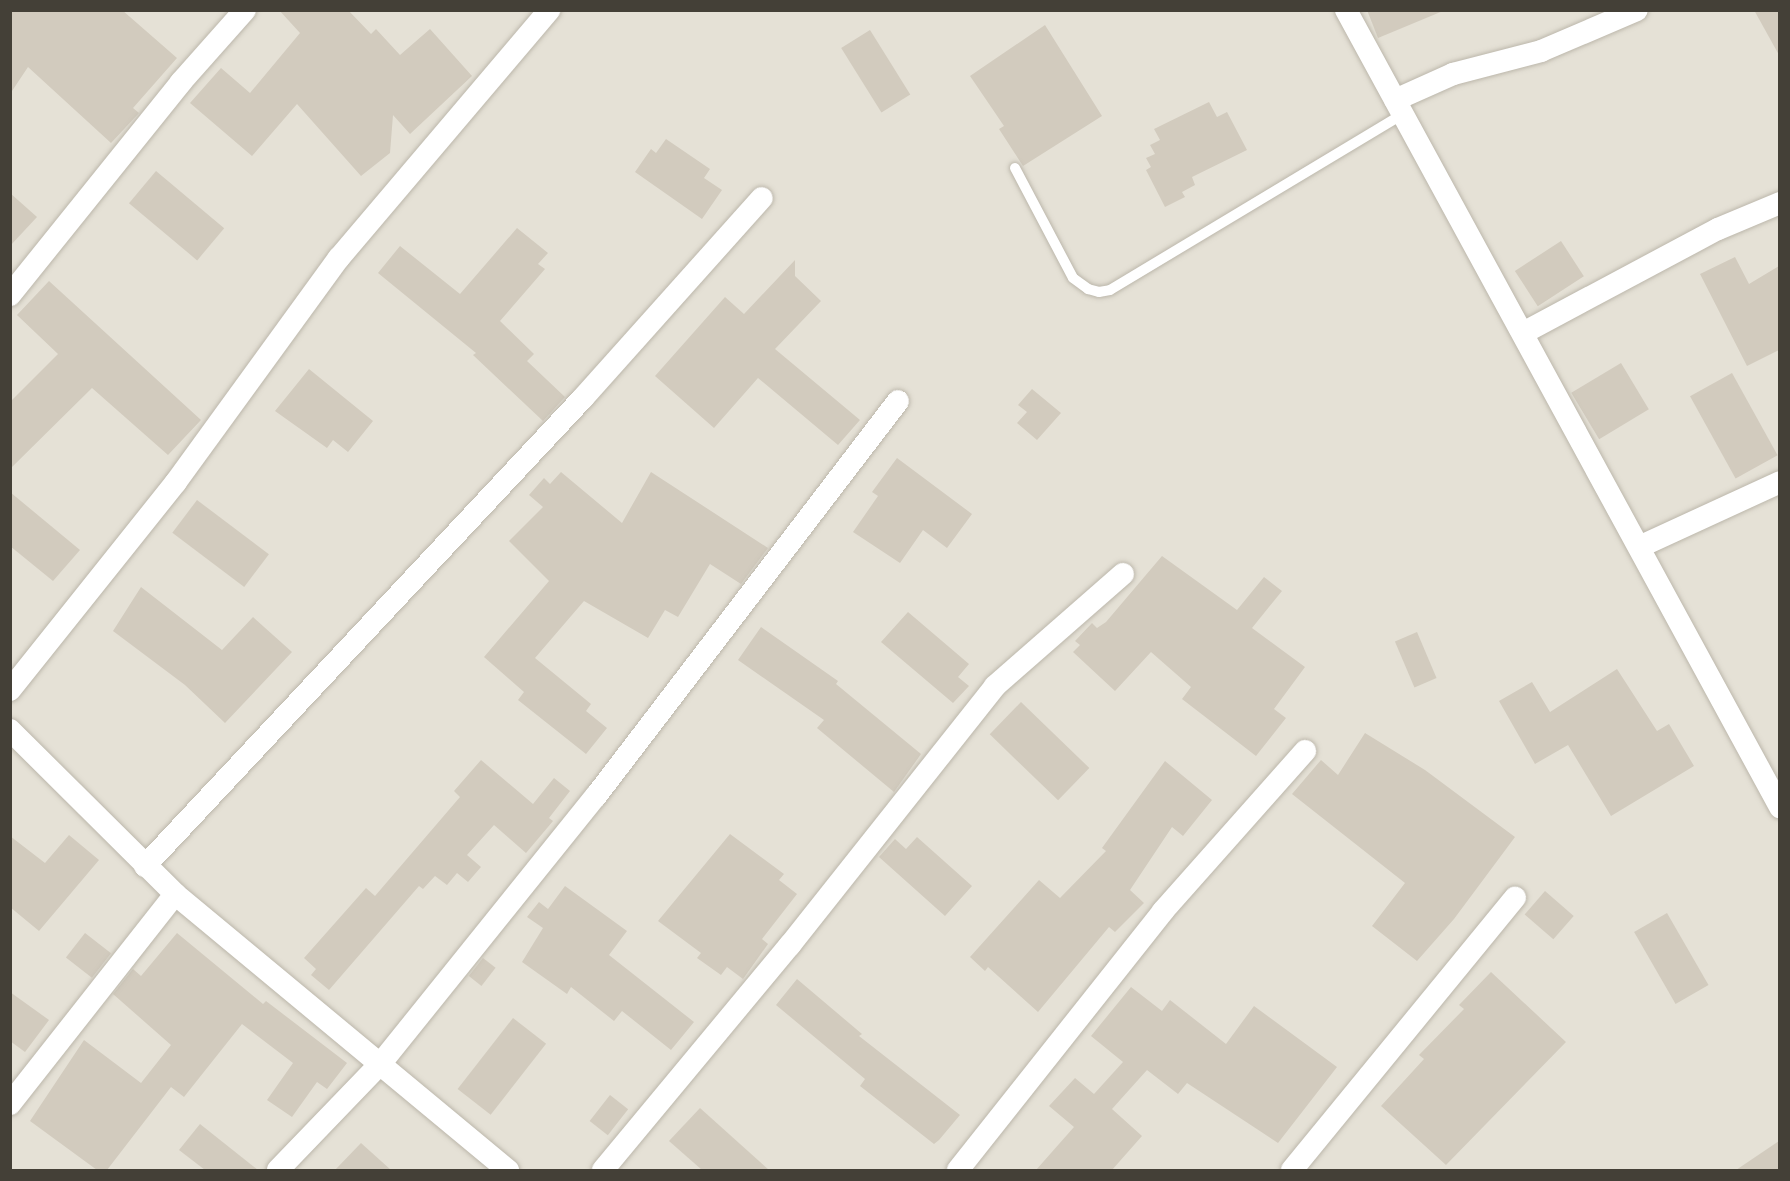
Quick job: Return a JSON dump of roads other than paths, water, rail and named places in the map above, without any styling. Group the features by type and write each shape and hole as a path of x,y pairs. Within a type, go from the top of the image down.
{"street":[{"path":"10,295 181,82 245,10"},
{"path":"10,690 176,482 339,258 549,10"},
{"path":"1346,10 1779,807"},
{"path":"1399,107 1454,75 1541,51 1637,10"},
{"path":"145,866 583,398 762,198"},
{"path":"1523,333 1718,229 1779,202"},
{"path":"278,1170 381,1063 596,796 898,401"},
{"path":"1639,547 1779,483"},
{"path":"603,1170 790,945 995,686 1123,574"},
{"path":"10,730 174,894 508,1170"},
{"path":"958,1170 1163,911 1305,751"},
{"path":"10,1104 174,894"},
{"path":"1292,1170 1515,898"}],"lane":[{"path":"1015,168 1073,278 1088,290 1099,292 1110,290 1399,107"}]}
